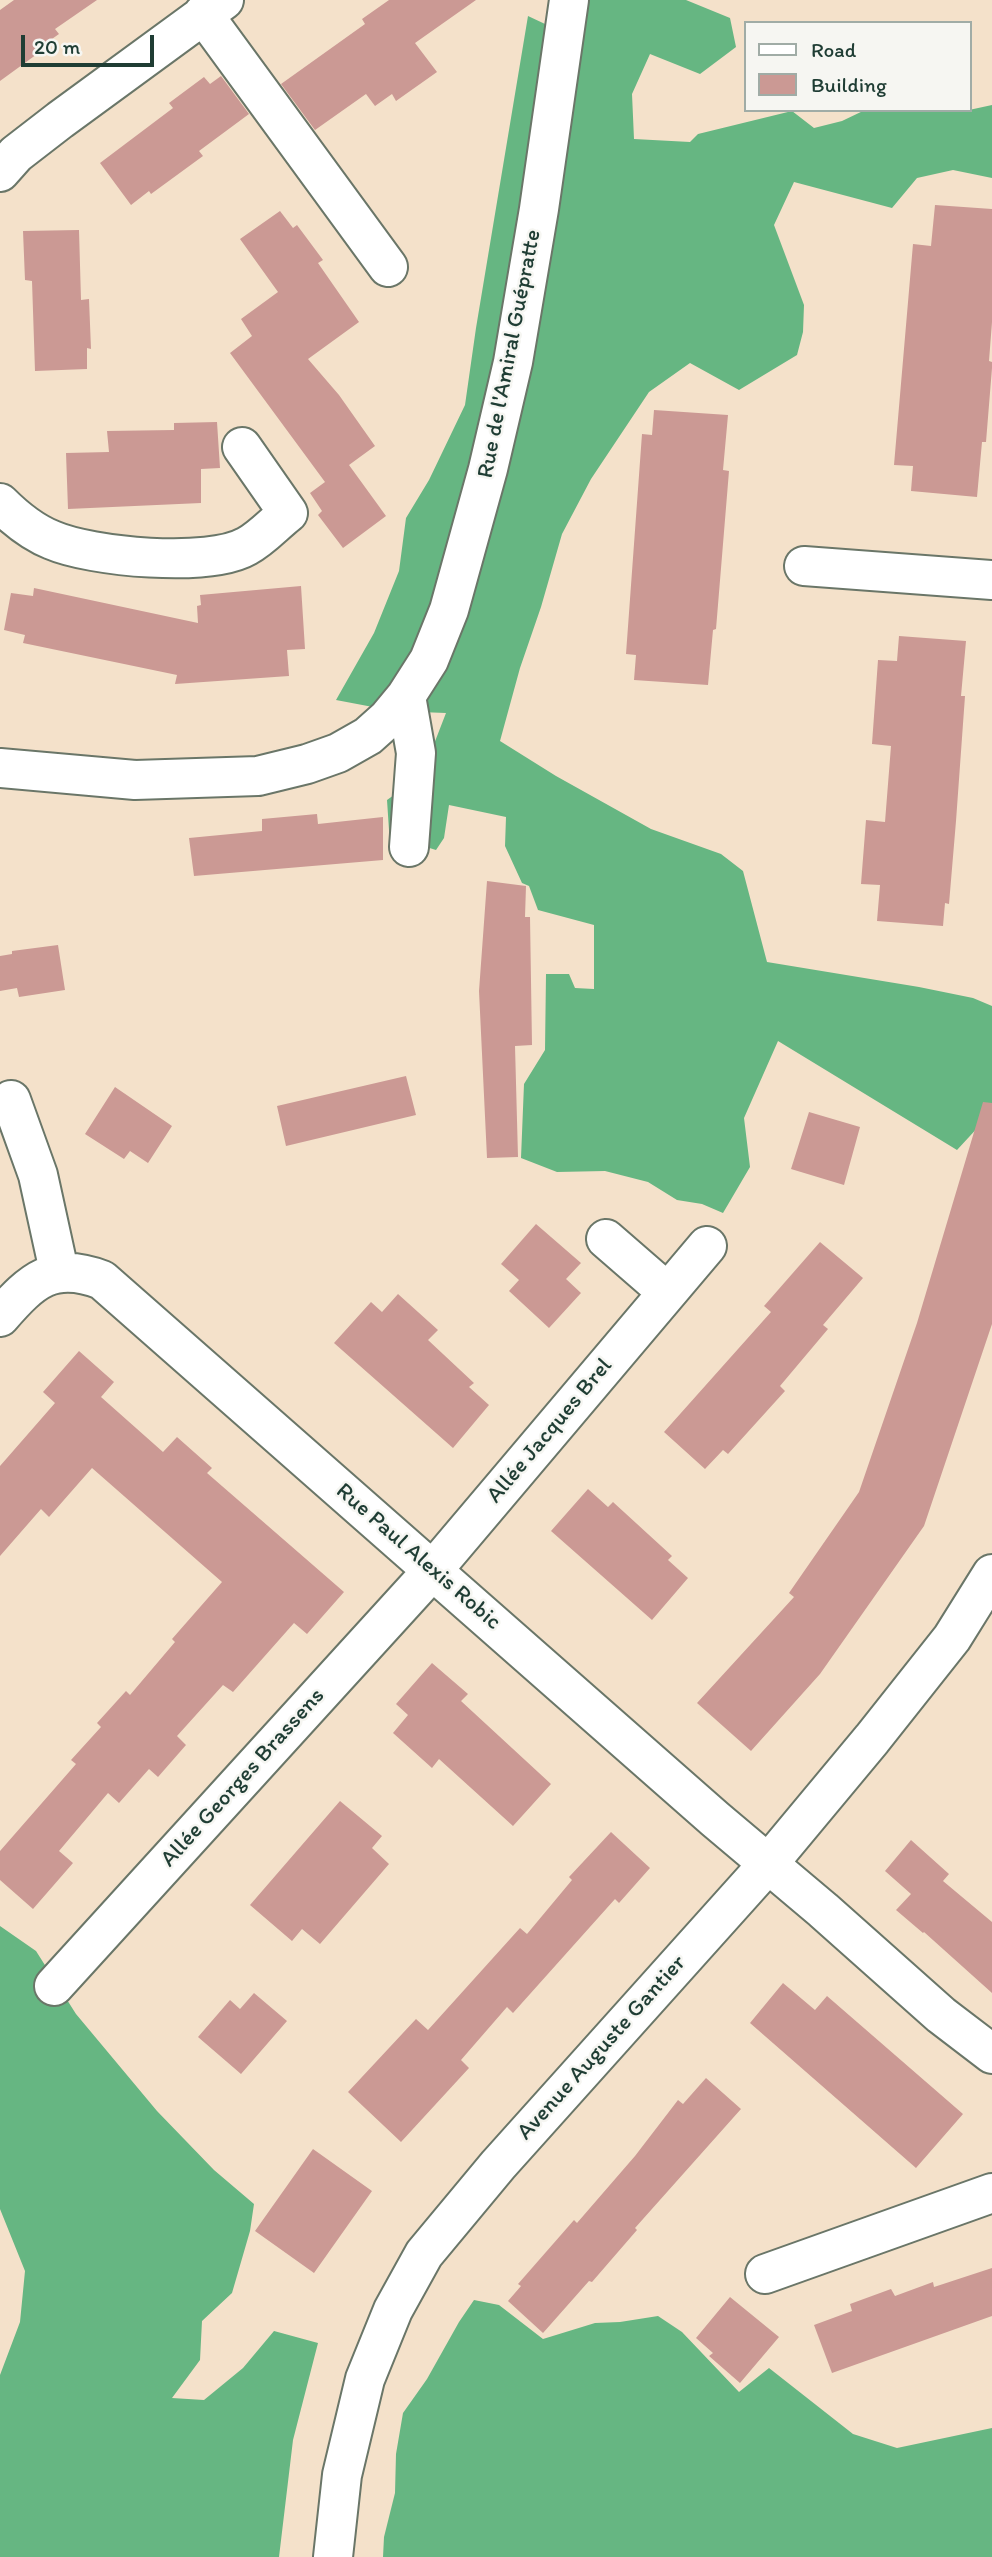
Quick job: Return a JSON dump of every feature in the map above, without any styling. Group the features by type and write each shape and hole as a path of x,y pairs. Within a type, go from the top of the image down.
{"street":[{"name":"Rue de l'Amiral Guépratte","path":"0,768 135,780 258,776 307,764 368,736 406,696 429,660 449,610 491,456 513,362 539,209 569,0"},
{"path":"0,172 16,154 214,7 388,267"},
{"path":"3,514 71,547 129,555 190,559 227,554 247,546 288,513 242,447"},
{"path":"804,566 992,580"},
{"path":"406,696 416,753 410,847"},
{"path":"0,1317 35,1280 59,1271 38,1175 11,1100"},
{"path":"606,1239 667,1292"},
{"name":"Allée Jacques Brel","path":"433,1570 707,1246"},
{"name":"Rue Paul Alexis Robic","path":"59,1271 84,1273 102,1280 715,1819 942,2015 992,2054"},
{"name":"Allée Georges Brassens","path":"54,1986 433,1570"},
{"name":"Avenue Auguste Gantier","path":"333,2557 342,2475 358,2403 380,2337 412,2274 441,2233 498,2165 768,1864 881,1729 988,1590"},
{"path":"765,2274 992,2193"}],"green space":[{"path":"583,0 686,0 730,18 736,47 700,74 650,54 632,94 634,139 690,142 698,134 788,112 793,112 814,128 842,121 861,112 971,112 971,110 992,105 992,178 953,170 917,178 892,208 794,182 774,225 804,305 803,332 797,355 739,390 690,363 649,392 591,479 562,534 500,741 651,829 721,854 743,871 767,962 919,987 973,998 992,1006 992,1125 981,1124 957,1150 778,1041 744,1118 750,1167 723,1213 702,1204 677,1200 648,1182 605,1171 557,1172 521,1158 524,1084 545,1050 546,974 569,974 575,988 594,989 594,925 538,910 529,886 522,883 505,846 506,817 449,805 444,838 436,850 423,846 390,845 387,800 422,775 446,713 394,711 336,700 374,633 399,571 406,518 429,480 465,405 528,16 577,39"},
{"path":"0,1926 36,1951 76,2014 157,2111 214,2170 254,2204 250,2231 232,2293 202,2321 200,2360 172,2398 204,2400 243,2368 274,2331 318,2343 293,2440 279,2557 0,2557 0,2375 20,2322 25,2271 0,2209"},
{"path":"474,2300 499,2305 543,2339 595,2323 658,2316 682,2332 739,2392 769,2368 853,2434 897,2448 992,2428 992,2557 383,2557 384,2537 395,2493 396,2454 403,2413 427,2379"}],"building":[{"path":"14,0 97,0 55,29 59,34 42,46 44,49 0,81 0,10"},
{"path":"389,0 476,0 415,43 437,72 396,101 392,94 375,106 366,94 315,130 281,84 365,24 362,19"},
{"path":"221,76 249,114 199,151 203,156 151,194 149,191 131,205 100,163 173,108 169,103 204,77 210,84"},
{"path":"935,205 992,209 992,322 989,361 992,362 992,368 986,442 982,442 977,497 911,491 913,466 894,465 913,244 931,246"},
{"path":"280,211 293,228 297,225 323,260 318,263 359,322 308,359 339,395 375,446 349,465 386,516 343,548 318,515 322,511 310,493 325,482 230,353 252,336 241,319 278,292 240,239"},
{"path":"79,230 81,300 89,299 91,349 87,348 87,369 35,371 32,281 25,280 23,231"},
{"path":"654,410 728,415 723,470 729,471 716,629 713,630 708,685 634,680 636,655 626,654 642,434 652,435"},
{"path":"217,422 220,468 201,469 201,503 68,509 66,453 109,452 107,431 174,430 174,423"},
{"path":"301,586 305,649 287,650 289,676 175,684 177,675 23,643 25,635 4,630 11,593 33,596 34,588 198,623 197,606 201,605 200,595"},
{"path":"899,636 966,641 956,821 949,904 945,903 943,926 877,921 880,885 861,884 866,820 885,822 891,746 872,744 878,660 897,661"},
{"path":"317,814 318,824 383,817 383,860 194,876 189,838 262,831 262,819"},
{"path":"487,881 526,886 525,917 530,917 532,1045 515,1046 518,1157 487,1158 479,991"},
{"path":"58,945 65,990 19,997 17,988 0,991 0,956 12,954 12,951"},
{"path":"406,1076 416,1115 286,1146 277,1106"},
{"path":"115,1087 172,1126 148,1163 130,1151 124,1159 85,1134"},
{"path":"983,1102 992,1103 992,1324 924,1526 820,1674 751,1751 697,1703 794,1597 789,1593 859,1492 917,1323"},
{"path":"809,1112 860,1127 844,1185 791,1169"},
{"path":"536,1224 581,1263 566,1279 581,1293 549,1328 509,1291 519,1280 501,1264"},
{"path":"820,1242 863,1278 823,1325 828,1329 780,1386 785,1391 728,1454 723,1450 705,1469 664,1432 771,1312 764,1306"},
{"path":"398,1294 438,1330 428,1340 474,1383 469,1387 489,1405 453,1448 334,1343 371,1302 382,1312"},
{"path":"79,1351 114,1382 101,1397 163,1452 177,1437 212,1468 207,1473 344,1592 307,1634 294,1623 233,1692 223,1685 177,1736 186,1745 158,1777 149,1769 119,1803 108,1793 59,1851 73,1863 33,1909 0,1880 0,1851 76,1764 71,1760 101,1727 97,1723 126,1691 130,1695 175,1642 172,1639 222,1582 92,1468 49,1517 41,1509 0,1556 0,1466 55,1403 43,1392"},
{"path":"588,1489 608,1507 613,1502 672,1556 668,1560 688,1578 652,1620 551,1531"},
{"path":"432,1663 468,1694 461,1701 551,1784 513,1826 439,1759 432,1768 393,1733 408,1715 396,1704"},
{"path":"340,1801 382,1836 372,1848 389,1864 320,1944 302,1929 292,1941 250,1905"},
{"path":"611,1832 650,1868 619,1903 615,1899 513,2013 507,2007 461,2060 469,2068 401,2142 348,2092 416,2019 428,2030 520,1928 527,1934 572,1880 569,1877"},
{"path":"911,1840 949,1874 943,1881 992,1922 992,1993 896,1910 911,1894 885,1871"},
{"path":"783,1983 815,2010 827,1996 963,2114 916,2168 750,2023"},
{"path":"254,1993 287,2021 241,2074 198,2037 230,2000 240,2009"},
{"path":"706,2078 741,2109 635,2228 637,2230 592,2282 589,2281 543,2333 508,2301 521,2286 518,2284 574,2220 577,2223 635,2156 678,2100 683,2104"},
{"path":"313,2149 372,2191 314,2273 255,2231"},
{"path":"992,2268 992,2316 832,2373 814,2325 852,2311 850,2304 891,2289 895,2296 933,2282 934,2287"},
{"path":"730,2297 779,2337 740,2383 709,2356 713,2353 696,2338"}]}
